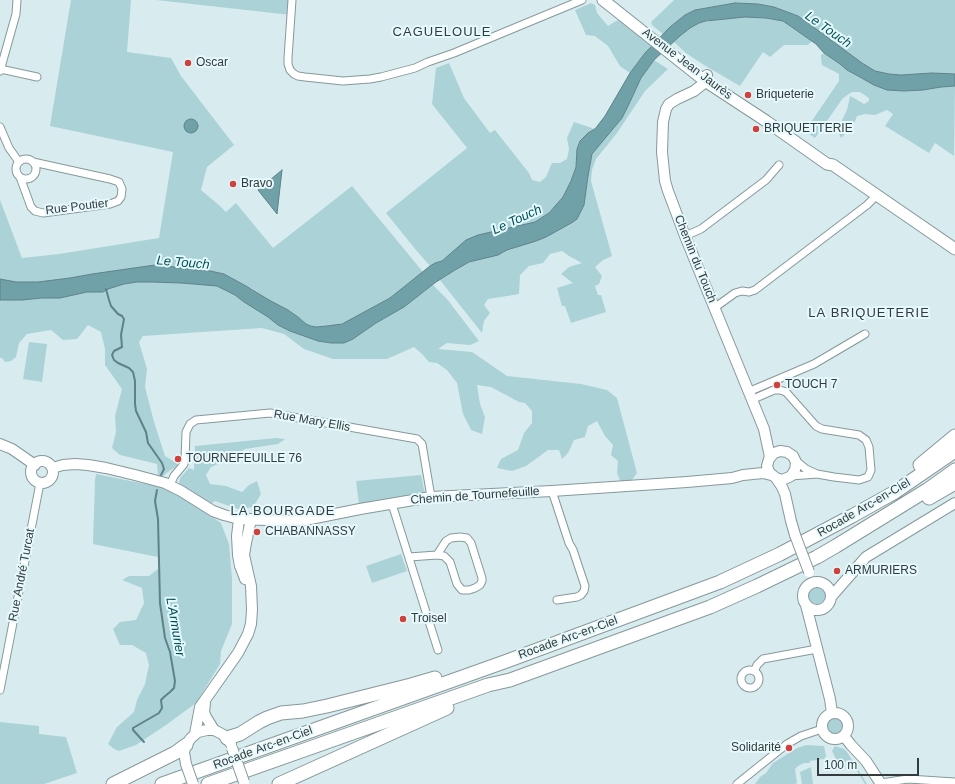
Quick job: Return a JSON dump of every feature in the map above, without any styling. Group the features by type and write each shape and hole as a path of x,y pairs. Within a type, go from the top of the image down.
{"highway":[{"path":"852,516 858,508 892,487 955,436"},
{"name":"Rocade Arc-en-Ciel","path":"162,784 507,661 720,582 780,554 852,516 895,492 955,451"},
{"name":"Rocade Arc-en-Ciel","path":"208,784 488,685 510,680 710,607 817,557 927,490 955,470"},
{"path":"836,546 846,545 955,483"},
{"path":"229,743 259,722 281,713 303,711 327,706 411,685 502,658 507,661"},
{"path":"279,784 448,707 496,688 510,680"},
{"path":"113,784 175,753 186,745"}],"main road":[{"name":"Avenue Jean Jaurès","path":"603,0 649,33 702,75 827,164 833,165 955,248"},
{"name":"Avenue Jean Jaurès","path":"613,0 649,33"}],"street":[{"path":"17,0 16,14 0,70 37,77"},
{"path":"292,0 288,58 290,70 298,76 343,81 376,78 415,68 582,0"},
{"path":"562,8 571,0"},
{"name":"Chemin du Touch","path":"702,75 687,94 669,104 666,110 663,122 662,152 665,181 685,236 764,429 769,458"},
{"name":"Rue Poutier","path":"0,127 9,148 18,162"},
{"name":"Rue Poutier","path":"28,159 33,162 119,182 122,189 121,197 118,201 110,204 43,213 35,211 31,207 20,177 16,173 18,162 28,159"},
{"path":"20,177 30,179 34,176 36,166 33,162"},
{"path":"685,236 701,229 760,185 779,165"},
{"path":"714,307 735,293 755,290 867,205 877,194"},
{"path":"750,396 814,364 865,334"},
{"path":"750,396 774,390 786,392 816,426 822,429 859,435 866,440 869,447 871,470 868,477 859,480 834,478 817,474 806,469 790,454 783,451 774,453 769,458 768,463 768,469 782,487 785,494 790,521 810,577 808,585 804,588 803,598 830,699 832,713"},
{"name":"Rue Mary Ellis","path":"170,486 174,476 184,464 186,432 190,424 196,420 270,413 417,439 422,444 431,497"},
{"name":"Chemin du Touch","path":"764,429 783,451"},
{"path":"0,444 12,449 35,465"},
{"name":"Chemin de Tournefeuille","path":"743,475 769,458"},
{"path":"785,494 786,487 796,467 795,460"},
{"path":"44,462 52,468 52,477 47,482 40,483 34,480 32,470 38,463 44,462"},
{"name":"Chemin de Tournefeuille","path":"52,468 75,464 88,465 135,475 170,486 181,491 213,511 224,515 239,519 294,521 431,497 552,491 694,481 732,478 743,475 763,473 774,477"},
{"path":"774,477 782,480 791,476 817,474"},
{"name":"Rue André Turcat","path":"0,690 40,483"},
{"path":"552,491 584,586 584,591 581,595 557,600"},
{"path":"811,624 815,614 819,610 826,607 831,598 859,564 870,555 955,503"},
{"path":"392,504 438,650"},
{"path":"239,519 237,536 238,555 244,576 247,599 247,618 243,645"},
{"path":"195,734 200,707 238,653 248,634 252,610 251,586 244,555 251,519"},
{"path":"409,557 436,555 444,556 450,562 457,584 462,590 469,590 480,585 482,578 471,543 467,538 451,538 446,541 436,555"},
{"path":"810,577 826,584 836,585 844,582"},
{"path":"826,584 830,590 831,598"},
{"path":"806,605 812,609 819,610"},
{"path":"755,670 757,665 763,659 817,650"},
{"path":"204,700 204,712 214,730"},
{"path":"836,712 841,714 847,720 848,724 847,733 838,739 831,739 827,737 822,729 823,719 832,713 836,712"},
{"path":"737,784 787,744 802,736 822,729"},
{"path":"193,784 186,764 184,752 188,741 195,734 203,730 214,730 222,734 229,743 244,783"},
{"path":"844,736 866,761 881,784 908,778 955,782"}],"shaded area":[{"path":"71,0 131,0 127,52 171,58 181,76 234,145 207,167 201,190 226,212 236,203 273,248 352,186 423,272 390,298 350,320 338,325 316,327 306,324 288,310 224,274 206,270 155,265 41,282 16,282 0,279 0,200 22,258 59,254 159,238 173,152 50,126"},
{"path":"156,0 296,0 291,15"},
{"path":"674,0 955,0 955,74 932,73 901,75 875,71 798,16 774,7 758,4 735,3 695,10 685,15 663,34 652,25 651,22"},
{"path":"591,3 595,5 597,13 608,26 618,20 651,46 630,73 620,66 608,46 595,36 586,35 575,10"},
{"path":"735,3 758,4 774,7 798,16 875,71 901,75 932,73 955,74 955,86 923,90 887,90 874,85 847,70 824,53 816,44 783,21 766,18 745,17 706,21 690,28 680,36 654,60 641,78 622,118 592,154 584,205 577,219 546,237 536,241 507,250 498,255 469,262 436,282 404,307 376,323 353,339 344,343 318,341 290,331 278,325 235,295 217,286 137,282 124,284 103,292 87,292 60,298 0,300 0,279 16,282 38,282 160,265 206,270 224,274 288,310 306,324 311,326 316,327 342,324 390,298 430,266 442,261 466,240 478,235 535,222 549,213 563,197 571,181 576,167 577,149 580,141 588,133 595,129 605,116 630,73 645,53 670,27 685,15 695,10"},
{"path":"728,18 766,18 783,21 812,41 808,45 784,45 770,57 763,52 740,86 686,53 674,42 690,28 699,23"},
{"path":"824,53 860,78 887,90 923,90 955,86 954,156 935,143 929,153 885,126 893,114 887,110 875,115 865,114 857,116 853,126 841,138 837,130 847,110 850,96 864,104 869,101 869,98 860,92 852,92 843,98 815,138 805,131 839,81 839,74 822,65 821,55"},
{"path":"654,60 668,69 645,91 617,133 596,159 592,170 591,181 612,256 603,260 595,267 602,276 599,284 595,286 598,295 601,295 606,312 571,323 565,306 562,306 557,288 573,283 561,274 569,267 582,263 562,251 550,254 543,263 529,266 520,275 519,294 488,299 484,305 490,313 484,321 482,333 440,280 469,262 503,253 577,219 584,204 592,154 629,104 641,78"},
{"path":"449,63 464,98 490,133 495,130 529,173 532,180 540,182 546,177 552,163 560,163 567,159 569,149 567,138 574,122 595,129 588,133 580,141 577,149 576,167 571,181 563,197 549,213 535,222 478,235 463,243 442,261 430,266 386,213 467,148 432,104 436,68"},
{"path":"188,119 194,119 198,123 198,129 194,133 188,133 184,129 184,123"},
{"path":"282,170 277,214 258,190"},
{"path":"137,282 217,286 235,295 278,325 318,341 331,343 344,343 353,339 376,323 404,307 433,285 447,299 479,341 470,345 447,343 438,349 472,352 507,376 581,384 607,390 617,398 637,473 632,480 621,483 617,473 618,461 611,455 613,445 605,436 597,421 588,426 585,437 574,440 568,453 562,459 559,450 548,450 526,466 512,471 497,468 501,459 518,450 524,433 532,423 532,411 525,403 519,402 491,387 477,385 480,404 485,417 482,434 471,430 463,414 457,383 447,370 437,363 429,362 414,347 387,359 333,359 304,349 284,334 262,328 143,336 139,342 147,369 145,387 154,422 165,456 178,464 162,477 158,476 157,464 120,455 112,448 116,432 115,416 122,389 105,365 105,349 101,332 88,325 77,339 63,340 51,330 27,334 19,343 16,357 11,361 5,362 2,358 0,358 0,300 60,298 87,292 103,292 124,284"},
{"path":"29,342 47,344 42,382 23,379"},
{"path":"276,438 285,439 278,444 245,449 234,457 211,467 206,475 210,484 226,486 242,492 249,485 257,481 261,494 253,507 238,509 215,501 210,504 179,484 180,478 189,468 194,470 195,446"},
{"path":"96,474 170,489 221,523 229,544 232,578 232,624 221,651 220,664 196,703 136,745 119,751 108,744 117,727 134,712 137,700 145,684 149,665 146,653 132,645 120,645 113,629 120,622 136,620 144,603 142,588 122,580 129,576 149,576 158,569 158,557 93,544"},
{"path":"421,475 425,494 359,504 356,481"},
{"path":"401,554 407,571 372,583 366,566"},
{"path":"817,586 823,589 826,595 823,601 817,604 811,601 808,595 811,589"},
{"path":"835,717 841,720 844,726 841,732 835,735 829,732 826,726 829,720"},
{"path":"0,722 39,726 39,734 66,737 77,773 44,784 0,784"},
{"path":"806,745 824,746 826,756 824,759 810,761 810,763 804,763 798,766 795,769 797,783 755,784 773,763 797,748"},
{"path":"835,746 844,749 847,752 867,784 865,784 850,760 845,762 836,759 832,751"},
{"path":"811,767 813,784 802,784 800,772"}],"waterway":[{"name":"L'Armurier","path":"106,289 111,306 124,319 121,335 122,347 114,351 112,355 114,360 129,368 133,372 135,381 136,411 146,432 148,443 162,463 164,469 161,475"},
{"name":"L'Armurier","path":"144,742 133,730 133,728 159,713 162,708 161,700 174,688 175,681 170,652 165,638 160,603 158,519 155,501 157,490"}],"place":[{"name":"Oscar","path":"188,63"},
{"name":"Briqueterie","path":"748,95"},
{"name":"BRIQUETTERIE","path":"756,129"},
{"name":"Bravo","path":"233,184"},
{"name":"TOUCH 7","path":"777,385"},
{"name":"TOURNEFEUILLE 76","path":"178,459"},
{"name":"CHABANNASSY","path":"257,532"},
{"name":"ARMURIERS","path":"837,571"},
{"name":"Troisel","path":"403,619"},
{"name":"Solidarité","path":"789,748"}],"district":[{"name":"CAGUELOULE","path":"442,32"},
{"name":"LA BRIQUETERIE","path":"869,313"},
{"name":"LA BOURGADE","path":"283,511"}],"water label":[{"name":"Le Touch","path":"828,30"},
{"name":"Le Touch","path":"517,220"},
{"name":"Le Touch","path":"183,263"}]}
